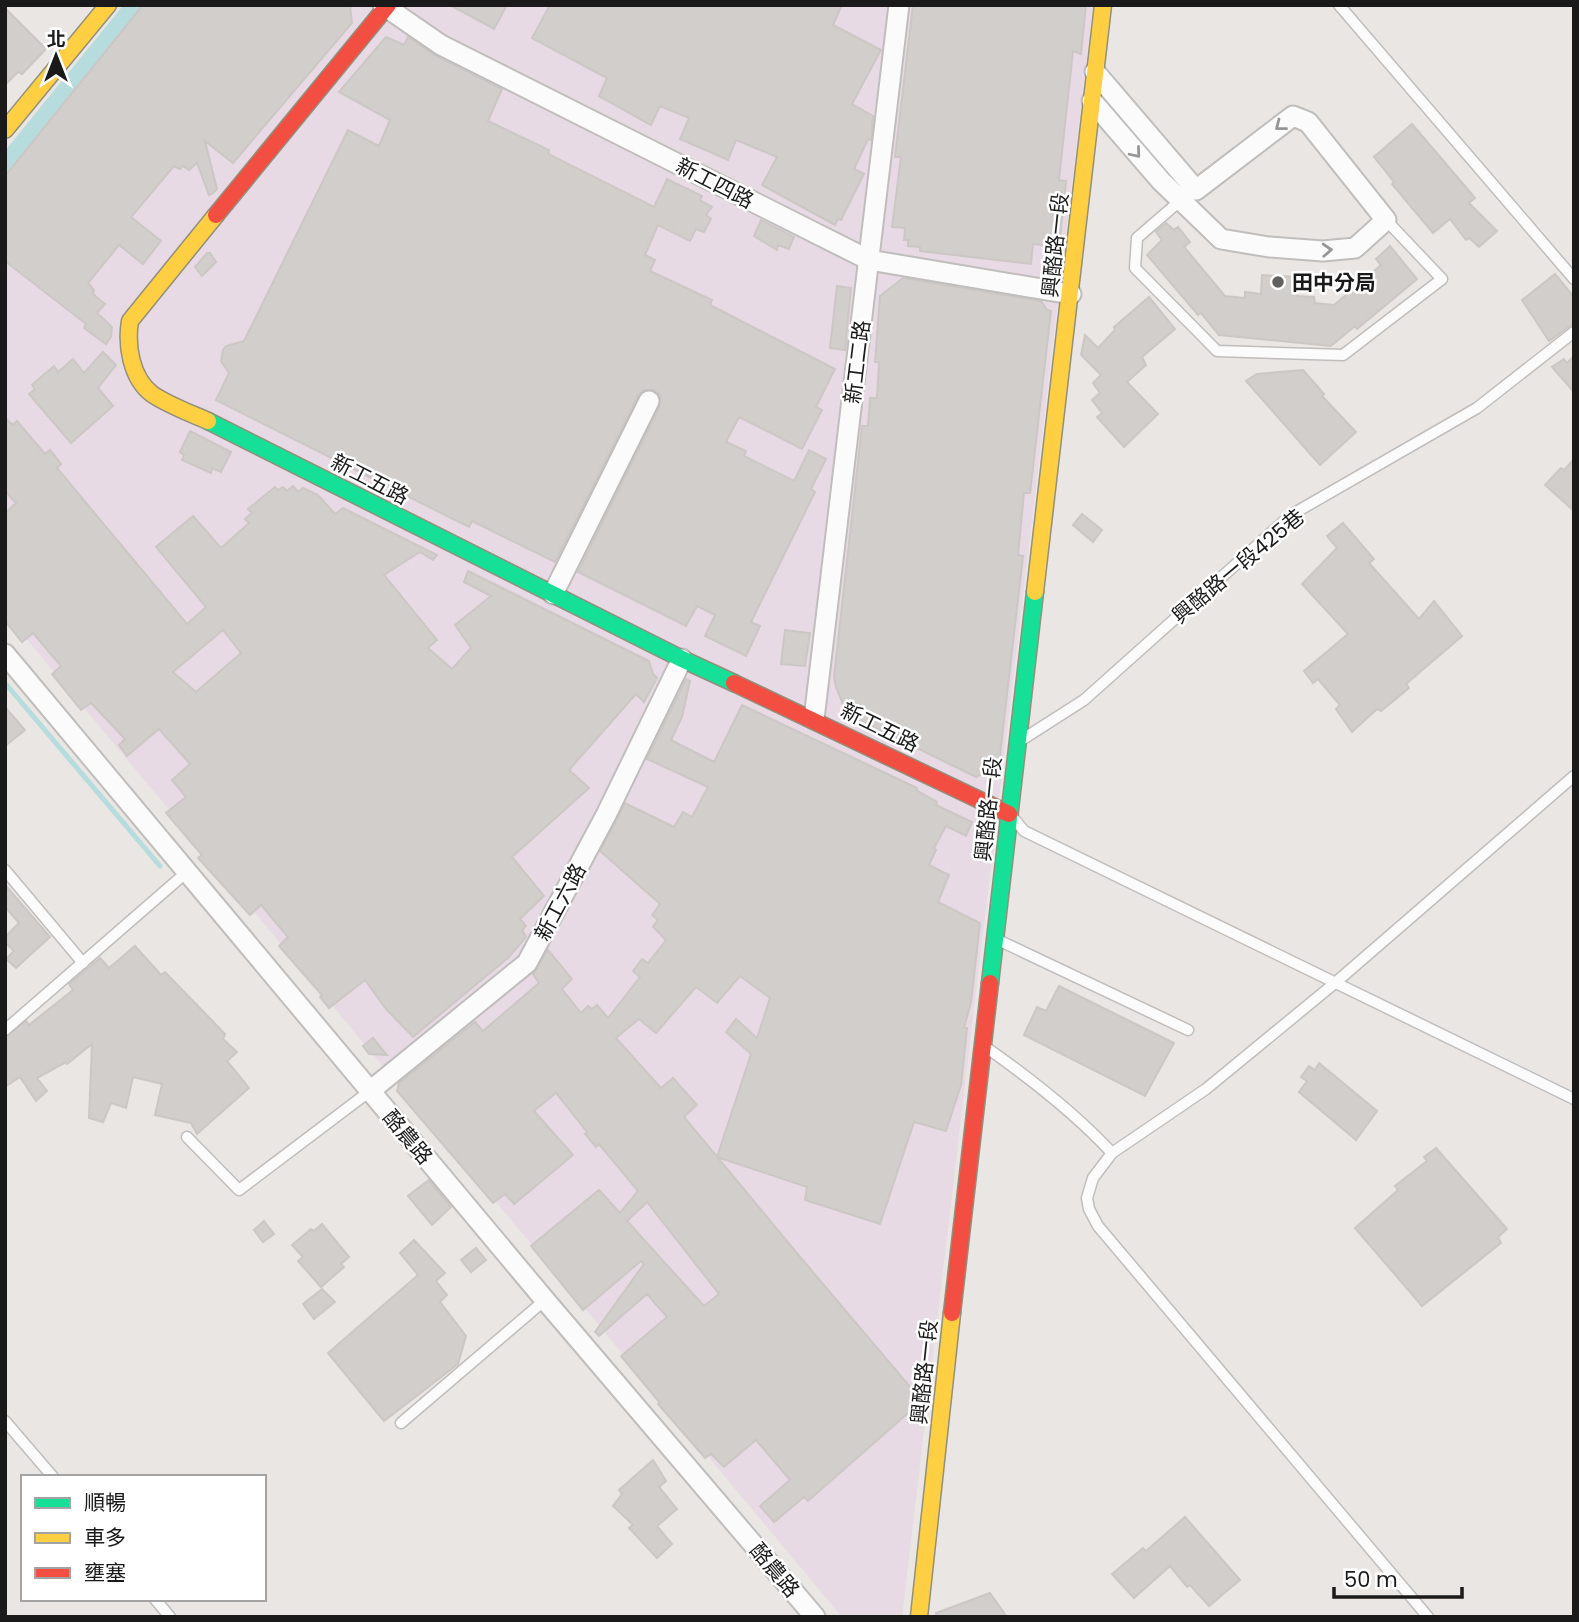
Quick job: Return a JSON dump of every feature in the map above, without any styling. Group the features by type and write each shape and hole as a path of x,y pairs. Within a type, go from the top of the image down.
{"street":[{"path":"5,130 108,5"},
{"name":"新工二路","path":"814,719 899,5"},
{"name":"興酪路一段","path":"919,1617 1016,743 1103,5"},
{"name":"新工四路","path":"386,6 441,45 869,260 1071,294"},
{"name":"新工五路","path":"386,6 130,321 128,352 136,374 151,393 682,659 814,719 1009,814"},
{"path":"1095,72 1221,239 1269,247 1323,251 1355,248 1385,220 1308,122 1293,116 1189,195"},
{"path":"1092,101 1161,181 1189,195"},
{"path":"553,594 649,401"},
{"name":"酪農路","path":"5,654 545,1300 815,1617"},
{"name":"新工六路","path":"370,1091 527,963 594,838 682,659"}],"lane":[{"path":"1339,5 1574,279"},
{"path":"1189,195 1137,238 1135,268 1217,351 1343,355 1442,279 1385,220"},
{"name":"興酪路一段425巷","path":"1016,743 1084,700 1291,515 1477,408 1574,332"},
{"path":"1428,1617 1098,1226 1089,1209 1087,1198 1093,1178 1112,1153 1206,1089 1335,983 1574,776"},
{"path":"1009,814 1024,831 1574,1099"},
{"path":"5,870 83,962"},
{"path":"5,1030 188,871"},
{"path":"996,939 1188,1030"},
{"path":"983,1045 1026,1075 1112,1153"},
{"path":"187,1137 239,1191 370,1091"},
{"path":"401,1423 545,1300"},
{"path":"5,1421 51,1475"},
{"path":"157,1601 170,1617"}],"shaded area":[{"path":"149,5 1093,5 902,1617 842,1617 5,613 5,183"}],"building":[{"path":"143,5 350,5 352,23 233,163 205,141 217,189 212,194 209,195 197,163 189,170 183,166 180,169 174,166 131,217 161,241 143,264 119,245 88,283 94,290 93,294 105,304 97,313 112,327 111,337 106,344 84,328 86,324 5,261 5,176"},
{"path":"450,5 507,5 494,29"},
{"path":"550,5 842,5 833,25 881,50 852,104 873,116 871,140 868,139 854,169 864,174 841,220 838,219 835,225 762,185 777,157 736,140 728,160 680,139 689,118 660,106 651,125 599,96 607,78 532,38"},
{"path":"913,5 1086,5 1081,54 1073,51 1059,180 1066,181 1059,247 1033,244 1031,264 920,251 920,247 908,246 908,240 904,240 905,228 892,227 901,157 895,157"},
{"path":"5,8 46,49 22,74 18,72 5,85"},
{"path":"386,37 404,45 408,37 436,56 502,89 488,121 549,150 548,154 654,207 667,179 702,196 700,200 712,207 706,215 711,219 704,232 696,229 690,241 658,225 645,255 655,260 650,271 712,300 710,305 835,369 816,407 822,410 802,449 739,417 726,442 746,451 744,456 794,481 809,450 826,459 811,489 815,492 751,622 760,626 746,656 705,636 715,615 697,606 686,626 578,572 660,406 660,395 654,390 643,390 638,396 555,562 472,521 469,527 216,400 229,373 221,361 223,350 226,346 244,341 348,130 379,146 390,120 339,92"},
{"path":"1412,124 1475,198 1469,203 1497,231 1479,247 1469,238 1466,240 1450,219 1433,233 1392,184 1394,182 1374,157"},
{"path":"761,220 794,237 789,249 778,245 777,250 754,236"},
{"path":"1166,223 1174,230 1178,227 1190,242 1184,247 1225,296 1245,298 1245,292 1261,294 1262,275 1298,277 1297,296 1314,297 1315,303 1334,305 1381,265 1376,259 1390,246 1417,279 1357,329 1355,326 1331,346 1219,335 1201,313 1198,315 1147,255 1162,240 1156,232"},
{"path":"210,253 216,262 202,276 195,267"},
{"path":"1555,274 1574,297 1574,323 1549,341 1522,300"},
{"path":"903,278 1041,301 1047,310 1051,311 1030,493 1024,493 1018,555 1023,556 999,764 976,777 847,714 834,677 862,426 868,426 870,398 877,398 879,362 875,362 880,296"},
{"path":"837,286 851,288 845,350 830,348"},
{"path":"1149,297 1175,329 1142,357 1146,365 1127,382 1158,414 1124,447 1097,417 1102,413 1092,400 1100,393 1093,383 1101,375 1081,355 1085,335 1098,348 1115,330 1114,327"},
{"path":"103,352 116,365 98,388 113,406 71,443 29,394 35,389 32,385 54,366 58,372 73,359 84,373"},
{"path":"1574,356 1574,392 1552,367 1564,359 1567,363"},
{"path":"1303,370 1324,394 1322,396 1356,432 1320,465 1246,381 1257,374"},
{"path":"5,418 13,425 17,421 45,454 50,450 61,464 57,468 187,624 206,607 156,547 193,516 221,548 249,523 245,519 252,513 248,509 275,487 278,490 283,487 287,491 293,486 298,492 303,488 318,495 335,514 343,508 437,555 433,560 420,552 384,575 437,640 428,648 452,669 471,648 455,625 491,596 464,582 468,571 649,661 657,678 644,702 636,694 569,770 589,788 512,857 544,896 520,919 526,926 522,930 526,937 509,957 413,1037 386,1009 365,980 329,1008 320,997 322,995 279,946 288,937 261,905 250,915 198,858 202,855 166,813 186,797 172,780 190,764 159,729 127,756 119,745 125,739 91,703 81,710 52,674 61,666 33,633 22,642 5,621 5,513 16,503 5,491","holes":["223,630 241,653 196,692 173,672"]},
{"path":"190,431 231,452 221,472 212,468 211,473 182,460 184,455 180,452"},
{"path":"1574,459 1574,511 1545,485"},
{"path":"1082,514 1102,530 1093,542 1073,525"},
{"path":"1343,523 1374,559 1369,563 1419,619 1434,601 1462,636 1406,684 1409,688 1381,711 1377,709 1352,732 1336,709 1340,705 1318,679 1313,683 1304,671 1348,634 1302,584 1337,548 1327,536"},
{"path":"785,630 810,633 805,666 781,664"},
{"path":"686,679 690,681 682,717 671,740 714,762 742,705 917,788 916,790 937,802 936,805 972,822 966,836 946,826 934,848 936,850 929,865 949,875 938,902 980,923 971,1002 964,1028 967,1028 961,1085 946,1131 914,1122 880,1224 805,1200 807,1187 717,1157 922,1401 808,1501 804,1497 774,1522 760,1506 790,1480 756,1440 724,1467 711,1454 705,1458 621,1356 667,1317 647,1294 599,1336 595,1332 644,1264 641,1261 583,1310 531,1246 599,1190 620,1213 638,1191 599,1144 596,1147 585,1134 587,1132 556,1093 534,1111 573,1155 514,1204 505,1194 493,1203 397,1091 399,1083 475,1022 483,1031 539,983 533,974 548,950 572,979 562,989 581,1013 588,1006 592,1009 597,1005 608,1018 640,977 633,971 642,959 648,963 666,940 653,927 658,920 652,915 660,904 600,851 625,803 674,827 683,812 692,817 708,787 647,759","holes":["740,976 770,998 757,1038 736,1019 726,1032 751,1054 717,1157 684,1117 697,1105 673,1078 661,1088 616,1038 639,1019 656,1033 696,987 717,1003","647,1202 719,1294 704,1306 627,1221"]},
{"path":"5,707 25,730 5,746"},
{"path":"5,885 50,937 16,968 6,959 14,951 5,942 5,937 19,923 5,907"},
{"path":"135,946 161,975 165,972 225,1034 223,1039 237,1052 227,1061 249,1088 197,1134 191,1123 155,1115 162,1084 133,1077 126,1108 111,1103 103,1122 89,1118 92,1044 67,1064 66,1062 37,1078 47,1091 36,1101 20,1077 5,1087 5,1037 26,1021 29,1025 73,990 69,984 100,958 109,968"},
{"path":"1059,986 1174,1043 1145,1096 1024,1035 1037,1007 1046,1011"},
{"path":"373,1038 387,1055 369,1054 363,1046"},
{"path":"1319,1063 1377,1111 1356,1140 1299,1092 1307,1081 1301,1077 1309,1066 1315,1070"},
{"path":"1436,1148 1507,1229 1498,1237 1501,1243 1422,1306 1355,1228 1398,1190 1395,1186 1427,1161 1424,1157"},
{"path":"429,1180 451,1207 432,1225 408,1196"},
{"path":"264,1221 274,1234 263,1242 254,1230"},
{"path":"322,1224 349,1257 341,1264 344,1267 321,1287 298,1261 303,1257 292,1245 311,1229 314,1231"},
{"path":"414,1240 445,1273 436,1281 447,1295 440,1302 466,1336 458,1364 384,1421 328,1353 418,1275 400,1253"},
{"path":"476,1248 486,1260 471,1272 461,1260"},
{"path":"322,1289 335,1302 314,1319 303,1304"},
{"path":"653,1460 666,1481 659,1487 677,1509 657,1526 672,1544 657,1558 629,1528 633,1525 613,1506 622,1494 619,1490"},
{"path":"1185,1517 1240,1580 1209,1606 1190,1585 1187,1587 1170,1566 1134,1598 1112,1574 1143,1548 1146,1551"},
{"path":"990,1593 1007,1617 936,1617 936,1613"}],"waterway":[{"path":"5,165 135,5"},
{"path":"5,683 160,866"}],"traffic: fast":[{"path":"208,421 734,683"},
{"path":"990,983 1035,592"}],"traffic: slow":[{"path":"5,130 108,5"},
{"path":"1035,592 1103,5"},
{"path":"208,421 165,402 145,387 132,360 129,330 130,321 216,215"},
{"path":"919,1617 952,1313"}],"traffic: jam":[{"path":"216,215 388,5"},
{"path":"734,683 1009,814"},
{"path":"952,1313 990,983"}],"place":[{"name":"田中分局","path":"1278,282"}]}
